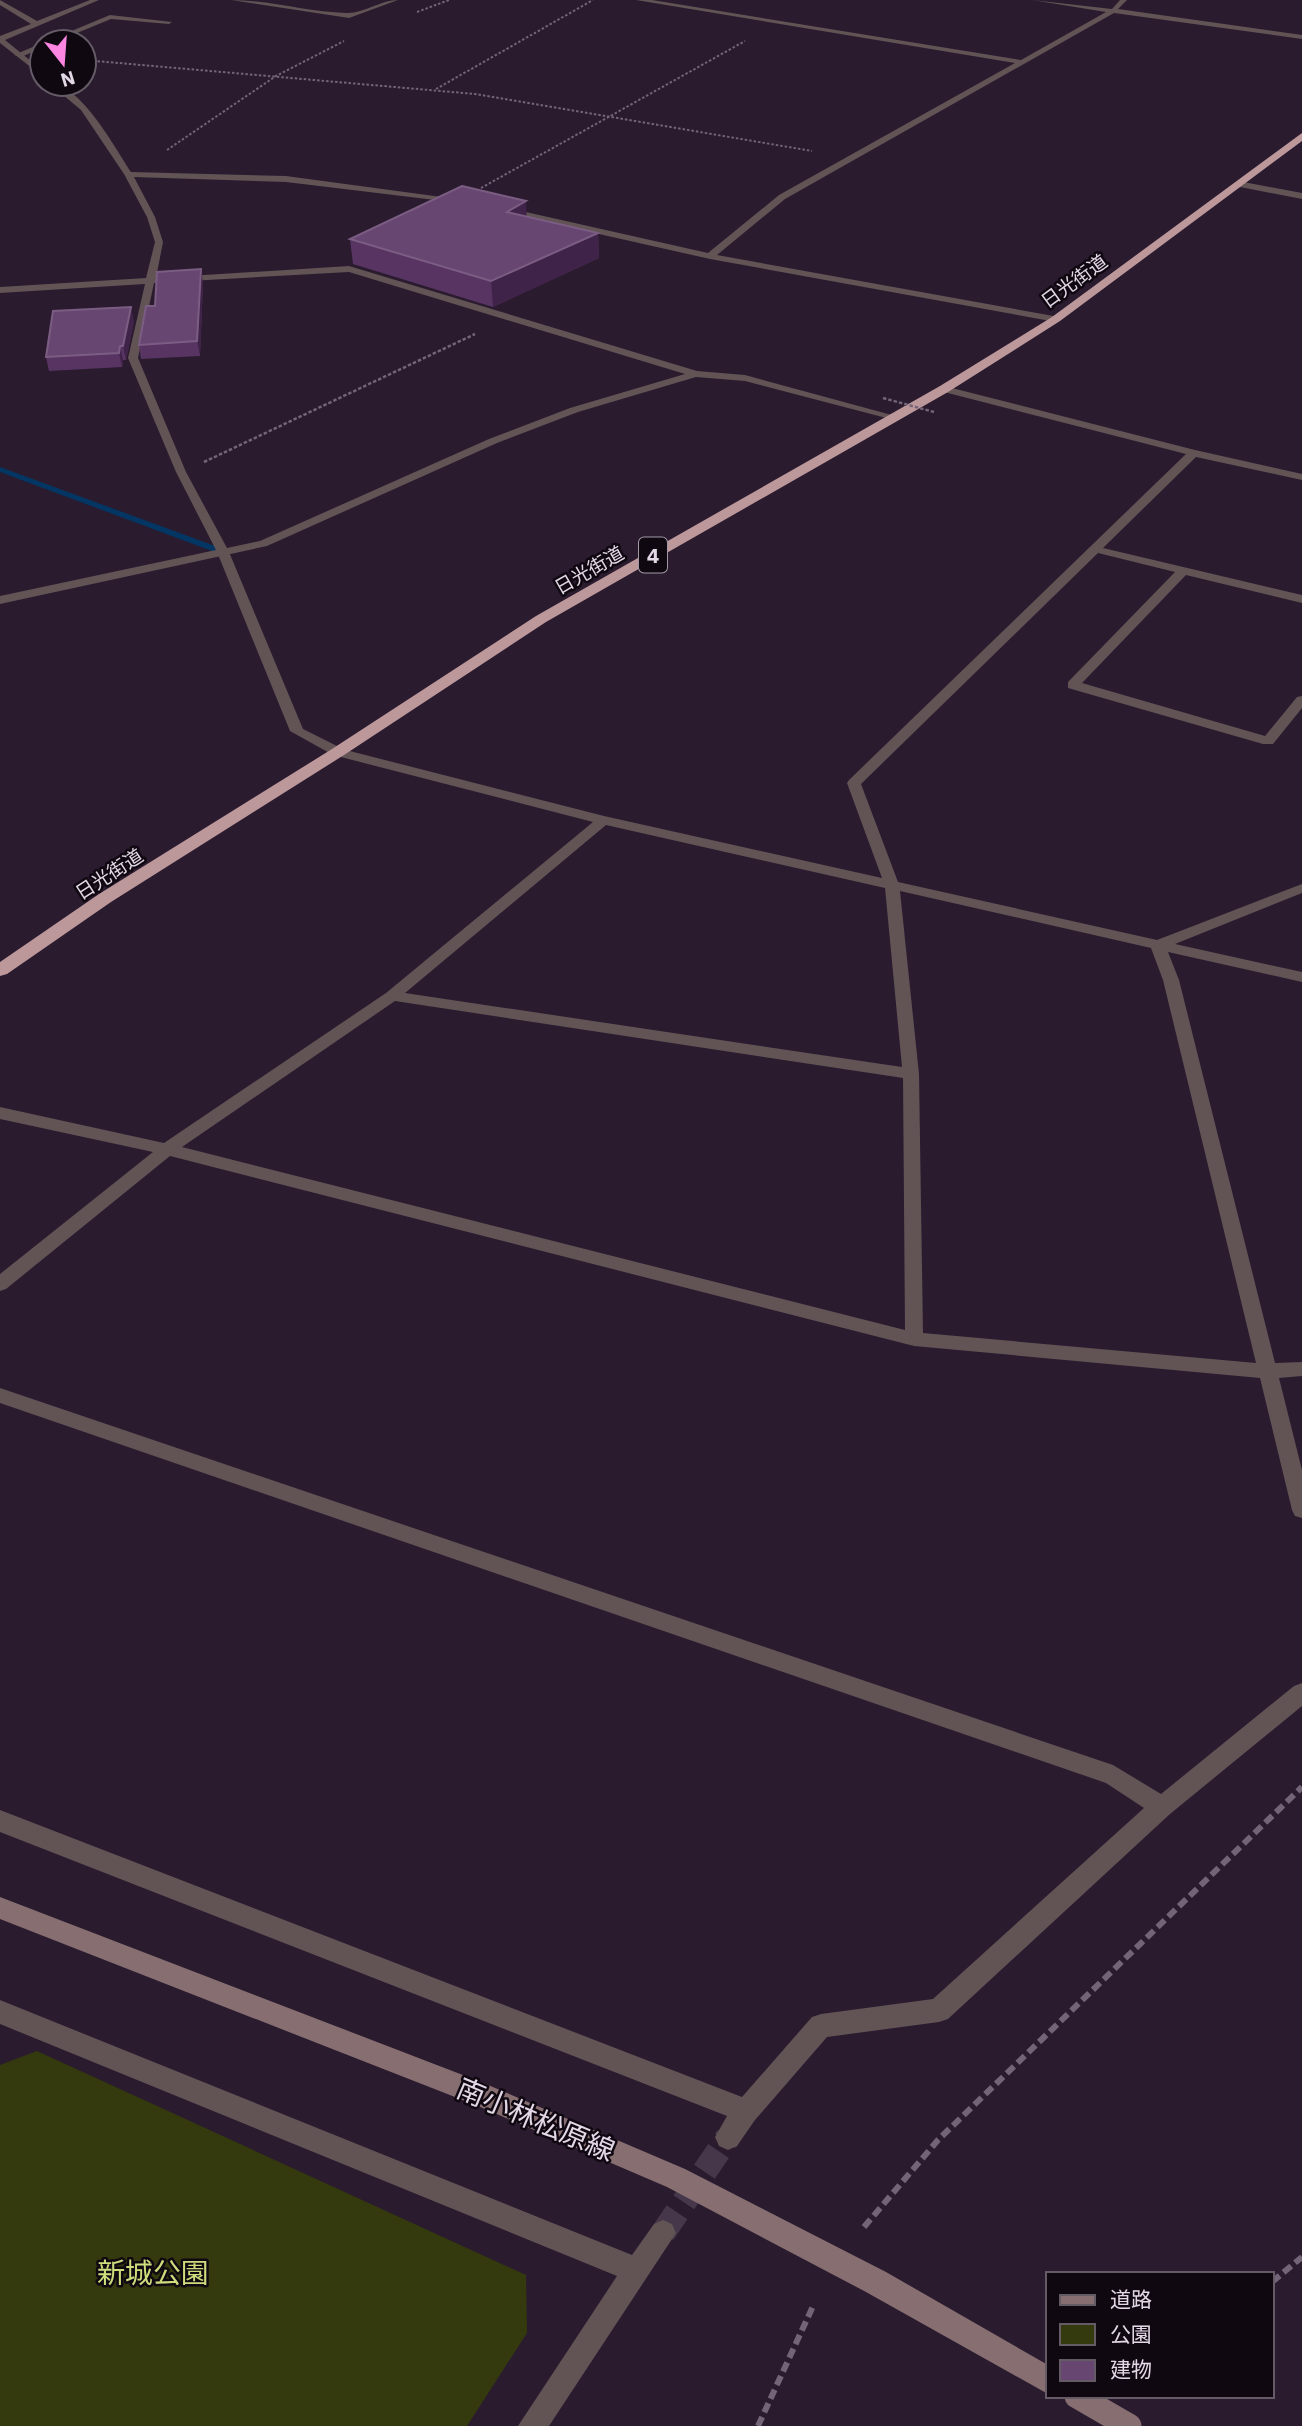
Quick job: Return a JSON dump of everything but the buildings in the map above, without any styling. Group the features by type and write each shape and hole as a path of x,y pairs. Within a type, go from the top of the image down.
{"highway":[{"name":"日光街道","path":"0,970 105,898 541,619 944,389 1056,318 1302,136"}],"main road":[{"name":"南小林松原線","path":"0,1908 517,2110 676,2178 876,2281 1046,2379"},
{"path":"1080,2398 1129,2426"}],"street":[{"path":"28,63 0,39 96,0"},
{"path":"234,0 349,16 395,0"},
{"path":"639,0 1022,62"},
{"path":"1035,0 1302,37"},
{"path":"710,256 782,197 1113,11 1124,0"},
{"path":"0,2 38,25"},
{"path":"83,28 110,17 169,22"},
{"path":"18,55 28,51"},
{"path":"71,98 83,108 128,174 151,217 159,242 133,358 181,472 223,552 297,731 338,751 603,820 1302,977"},
{"path":"128,174 286,179 472,203"},
{"path":"1237,184 1302,195"},
{"path":"499,209 710,256 1056,318"},
{"path":"0,290 349,269 696,374 745,377 894,417"},
{"path":"0,600 263,544 493,441 551,419 696,374"},
{"path":"944,389 1195,453 1302,477"},
{"path":"914,1339 911,1074 891,886 854,783 1195,453"},
{"path":"1095,549 1302,599"},
{"path":"1183,570 1073,685 1268,741 1302,700"},
{"path":"0,1284 167,1149 392,996 603,820"},
{"path":"1157,945 1302,888"},
{"path":"1157,945 1171,979 1302,1510"},
{"path":"392,996 911,1074"},
{"path":"0,1113 167,1149 914,1339 1266,1371 1302,1369"},
{"path":"0,1395 1113,1775 1162,1807"},
{"path":"728,2137 746,2110 821,2026 939,2010 1162,1807 1302,1693"},
{"path":"0,1821 746,2110"},
{"path":"2,2017 637,2271"},
{"path":"532,2426 663,2232"}],"path":[{"path":"415,13 449,0"},
{"path":"433,90 593,0"},
{"path":"459,200 779,21"},
{"path":"128,174 278,75 348,40"},
{"path":"98,61 475,94 852,158"},
{"path":"181,472 508,318"},
{"path":"883,398 934,412"},
{"path":"864,2227 938,2140 1302,1787"},
{"path":"1274,2281 1302,2257"},
{"path":"758,2426 814,2304"}],"green space":[{"name":"新城公園","path":"37,2051 526,2275 527,2333 467,2426 0,2426 0,2065"}],"waterway":[{"path":"0,469 223,552"}],"tunnel":[{"path":"663,2233 728,2137"}]}
